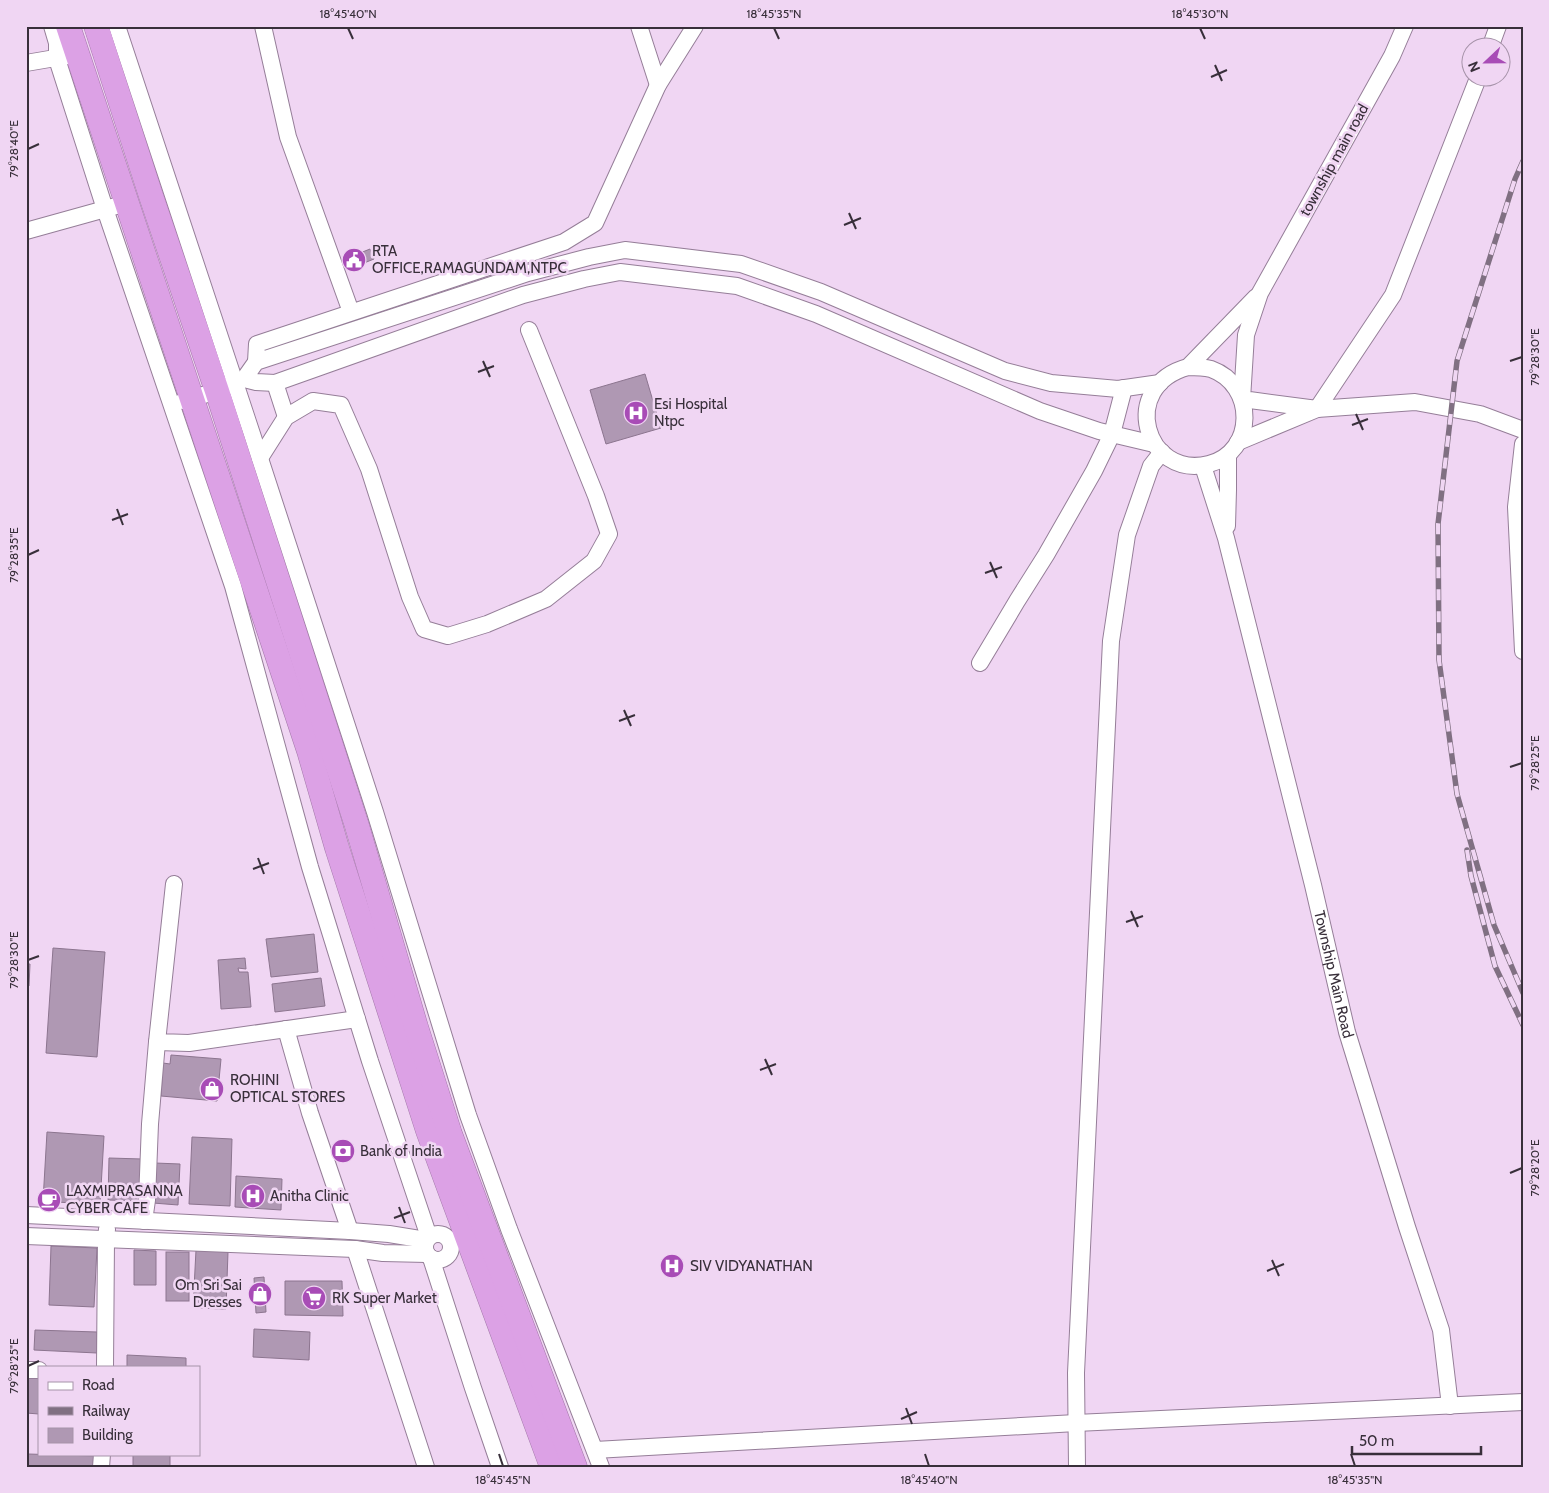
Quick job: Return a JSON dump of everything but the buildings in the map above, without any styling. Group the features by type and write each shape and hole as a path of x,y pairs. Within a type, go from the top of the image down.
{"highway":[{"path":"68,26 67,56 205,469 309,751 337,848 428,1131 480,1240 575,1467"},
{"path":"107,29 151,196 232,384 366,819 395,958 450,1134 480,1240 552,1467"}],"street":[{"path":"26,63 67,56 57,43 52,26"},
{"path":"263,26 288,137 352,312"},
{"path":"639,26 658,85"},
{"path":"256,362 257,344 564,242 595,223 658,85 695,26"},
{"name":"township main road","path":"1202,466 1220,460 1238,442 1245,420 1242,399 1246,335 1260,293 1392,56 1405,26"},
{"path":"1494,38 1498,26"},
{"path":"1238,442 1317,409 1394,295 1474,88"},
{"path":"26,231 116,206"},
{"path":"232,384 256,362 528,273 625,250 742,264 821,292 1006,371 1051,383 1118,389 1160,383"},
{"path":"182,402 232,384 275,383 523,295 620,272 737,286 816,314 1040,411 1158,448 1170,459 1181,464 1202,466"},
{"name":"township main road","path":"1158,448 1148,429 1146,412 1153,392 1168,375 1188,367 1260,293"},
{"path":"260,458 286,417 313,401 341,405 369,469 410,597 424,629 448,636 487,624 546,599 594,561 609,534 596,496 529,330"},
{"path":"1188,367 1205,368 1220,374 1229,380 1242,399 1317,409 1415,402 1480,414 1523,430"},
{"path":"275,383 286,417"},
{"path":"232,384 260,458 366,819 417,949 468,1115 480,1240 595,1450 601,1467"},
{"path":"980,664 1085,488 1112,434 1124,388"},
{"path":"1523,444 1516,507 1523,651"},
{"path":"1077,1459 1076,1373 1111,641 1127,535 1158,448"},
{"name":"Township Main Road","path":"1226,538 1228,454"},
{"name":"Township Main Road","path":"1202,466 1226,538 1347,1032 1441,1330 1450,1406"},
{"path":"205,469 233,586 310,867 428,1247 500,1467"},
{"path":"144,1221 157,1042 174,884"},
{"path":"157,1042 189,1044 357,1019"},
{"path":"286,1029 310,1114 350,1231"},
{"path":"26,1215 390,1234 428,1247 435,1260 444,1259 450,1253 480,1240"},
{"path":"105,1366 106,1240 108,1219"},
{"path":"428,1247 436,1233 444,1235 450,1241 480,1240"},
{"path":"26,1236 355,1249 383,1253 428,1247"},
{"path":"355,1249 426,1467"},
{"path":"595,1450 1076,1423 1523,1402"}],"railway":[{"path":"1523,161 1515,179 1457,361 1438,524 1439,660 1457,794 1494,925 1523,993"},
{"path":"1467,850 1471,876 1495,966 1523,1025"}],"place":[{"name":"RTA OFFICE,RAMAGUNDAM,NTPC","path":"354,260"},
{"name":"Esi Hospital Ntpc","path":"636,413"},
{"name":"ROHINI OPTICAL STORES","path":"212,1089"},
{"name":"Bank of India","path":"343,1151"},
{"name":"Anitha Clinic","path":"253,1196"},
{"name":"LAXMIPRASANNA CYBER CAFE","path":"49,1200"},
{"name":"SIV VIDYANATHAN","path":"672,1266"},
{"name":"Om Sri Sai Dresses","path":"260,1294"},
{"name":"RK Super Market","path":"314,1298"}]}
